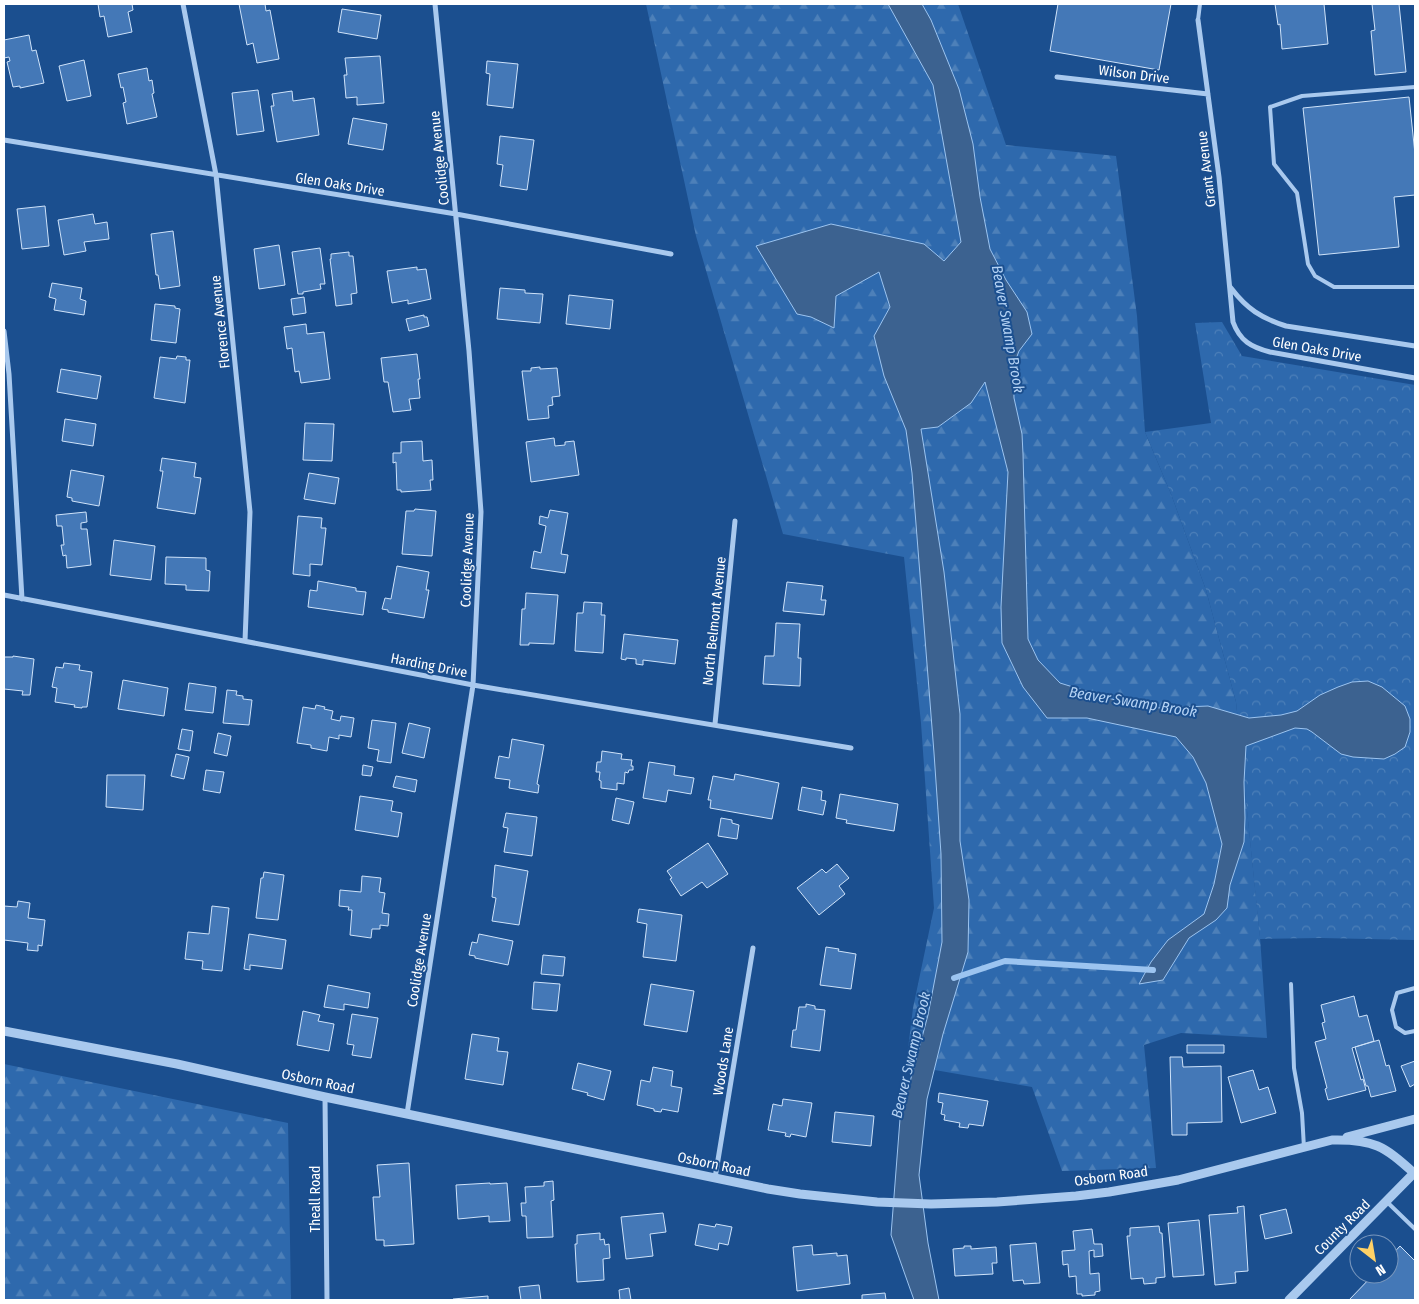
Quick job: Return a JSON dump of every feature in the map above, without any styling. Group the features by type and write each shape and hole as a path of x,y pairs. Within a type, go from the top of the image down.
{"street":[{"name":"Florence Avenue","path":"183,4 216,176 250,512 245,641"},
{"name":"Coolidge Avenue","path":"407,1114 473,684 481,512 469,351 435,4"},
{"name":"Grant Avenue","path":"1198,20 1218,169 1233,315"},
{"name":"Wilson Drive","path":"1057,77 1208,94"},
{"name":"Glen Oaks Drive","path":"4,140 456,214 671,254"},
{"name":"Glen Oaks Drive","path":"1230,287 1241,301 1254,312 1268,320 1286,326 1415,346"},
{"name":"Glen Oaks Drive","path":"1233,315 1236,331 1247,343 1258,349 1415,378"},
{"path":"4,331 9,374 22,599"},
{"name":"North Belmont Avenue","path":"715,724 735,521"},
{"name":"Harding Drive","path":"4,595 473,684 851,748"},
{"name":"Woods Lane","path":"715,1178 753,948"},
{"name":"Osborn Road","path":"4,1031 177,1064 325,1097 715,1178 800,1194 877,1202 931,1204 1007,1201 1109,1192 1178,1180 1332,1140 1354,1140 1371,1143 1395,1156 1415,1173"},
{"name":"Theall Road","path":"325,1097 327,1300"},
{"path":"1332,1140 1415,1119"},
{"name":"County Road","path":"1289,1300 1415,1173"}],"lane":[{"path":"1198,20 1200,4"},
{"path":"1415,87 1302,96 1270,108 1274,164 1297,193 1308,264 1315,276 1334,287 1415,287"},
{"path":"1291,984 1294,1068 1302,1113 1304,1148"},
{"path":"1415,988 1397,993 1392,1010 1396,1027 1405,1033 1415,1031"},
{"path":"1386,1201 1415,1229"}],"green space":[{"path":"646,4 958,4 1006,145 1116,156 1137,316 1145,432 1171,494 1206,590 1236,702 1260,937 1267,1038 1181,1033 1144,1045 1156,1168 1062,1171 1032,1087 906,1065 913,1008 934,908 921,723 904,557 783,534 696,236"},
{"path":"1222,322 1242,356 1415,385 1415,940 1260,939 1236,702 1206,590 1171,494 1145,432 1211,423 1195,323"},
{"path":"4,1064 288,1123 291,1300 4,1300"}],"water":[{"path":"888,4 922,4 931,20 959,89 973,144 980,197 990,249 1006,280 1027,312 1032,334 1019,351 1013,367 1014,398 1022,434 1028,639 1038,660 1060,683 1128,704 1160,708 1208,706 1249,718 1281,715 1297,711 1320,695 1338,687 1352,682 1368,681 1382,687 1405,706 1410,719 1410,732 1405,747 1384,759 1353,757 1341,754 1307,729 1295,728 1246,746 1244,842 1230,885 1227,908 1216,920 1189,938 1163,980 1139,984 1151,962 1168,940 1204,914 1214,884 1222,844 1206,783 1193,757 1176,737 1087,718 1047,718 1023,687 1002,643 1001,607 1008,472 985,382 971,403 938,427 921,429 944,572 960,714 960,841 969,900 968,952 943,1034 927,1099 919,1175 928,1243 939,1300 914,1300 891,1235 900,1119 928,1015 942,942 941,854 912,473 906,430 884,376 874,336 890,307 879,272 836,296 834,328 811,317 797,314 756,246 831,224 924,244 944,261 961,242 933,85"}],"building":[{"path":"98,4 132,4 133,10 128,12 132,32 108,37 104,16 100,17"},
{"path":"239,4 265,4 266,11 270,10 279,59 257,63 253,43 247,45"},
{"path":"1058,4 1171,4 1159,70 1050,51"},
{"path":"1275,4 1324,4 1328,44 1282,49 1280,24 1278,25"},
{"path":"1372,4 1399,4 1406,72 1375,75 1371,31 1375,30"},
{"path":"342,9 381,15 377,39 338,32"},
{"path":"29,35 32,51 36,50 44,83 20,88 20,86 13,87 7,62 10,61 9,57 4,58 4,40"},
{"path":"380,56 384,103 357,105 357,97 346,98 344,75 347,75 345,58"},
{"path":"84,60 91,96 67,101 59,66"},
{"path":"487,61 518,64 513,108 487,105 490,74 486,73"},
{"path":"147,68 149,81 152,80 154,93 152,94 157,117 127,124 123,103 126,102 118,74"},
{"path":"258,90 264,131 237,135 232,93"},
{"path":"292,91 293,101 314,98 319,135 277,142 271,106 274,106 272,94"},
{"path":"1409,97 1415,154 1415,195 1394,197 1399,247 1319,255 1303,108"},
{"path":"353,118 387,124 383,150 348,144"},
{"path":"500,136 534,140 527,190 500,186 503,165 497,164"},
{"path":"45,206 49,246 22,249 17,209"},
{"path":"93,214 95,224 107,222 109,239 84,242 86,251 64,255 58,220"},
{"path":"173,231 180,286 160,289 158,275 156,275 151,234"},
{"path":"279,245 285,285 259,289 254,249"},
{"path":"320,248 325,284 320,284 321,289 298,294 292,252"},
{"path":"349,252 349,256 353,256 357,293 351,294 352,304 336,306 331,254"},
{"path":"417,267 417,270 426,269 431,299 408,304 408,300 392,303 387,271"},
{"path":"52,283 82,288 80,299 86,301 84,315 54,310 56,299 49,297"},
{"path":"500,288 543,294 540,323 497,319"},
{"path":"569,295 613,300 610,329 566,324"},
{"path":"304,297 306,313 293,315 291,299"},
{"path":"155,304 175,306 175,308 180,309 176,343 151,340"},
{"path":"424,315 424,317 427,317 429,326 409,331 406,319"},
{"path":"306,324 307,334 324,332 330,379 301,383 299,371 295,372 292,348 287,349 284,327"},
{"path":"417,354 420,398 409,399 411,410 393,412 388,382 384,382 381,358"},
{"path":"177,356 186,357 186,360 190,360 185,403 154,398 160,357 176,359"},
{"path":"540,367 540,369 557,368 560,396 552,397 553,405 548,406 549,418 528,420 522,371 531,371 531,368"},
{"path":"61,369 101,376 97,399 57,392"},
{"path":"65,419 96,424 93,446 62,441"},
{"path":"305,423 334,424 332,461 303,460"},
{"path":"554,438 555,446 565,445 565,442 574,441 579,475 531,482 526,442"},
{"path":"422,441 423,461 432,460 433,480 430,480 431,490 401,492 401,490 397,490 396,462 393,463 393,453 401,453 401,442"},
{"path":"162,458 196,463 194,477 201,478 195,514 157,508 163,471 160,471"},
{"path":"71,470 104,476 99,506 72,501 72,498 67,497"},
{"path":"309,473 339,478 335,504 304,499"},
{"path":"415,509 436,511 432,556 402,554 406,511 414,511"},
{"path":"550,510 568,513 561,554 568,555 565,573 531,568 534,551 541,553 546,526 539,524 540,516 548,518"},
{"path":"86,512 87,522 81,523 81,529 87,529 91,565 67,568 66,555 63,556 61,545 64,545 62,526 57,526 56,515"},
{"path":"298,516 322,518 321,528 326,528 322,565 310,564 310,576 293,574"},
{"path":"114,540 155,546 151,580 110,575"},
{"path":"166,557 206,558 206,570 210,571 209,591 186,590 186,585 165,584"},
{"path":"397,566 429,572 426,590 429,590 424,618 388,612 388,610 382,609 385,598 391,599"},
{"path":"318,581 356,588 356,591 366,592 363,615 308,607 310,590 317,591"},
{"path":"787,582 823,586 821,600 826,600 824,615 783,611"},
{"path":"526,593 558,595 554,644 529,643 529,645 520,645 522,609 525,609"},
{"path":"584,602 602,603 601,615 605,615 603,653 575,651 577,613 583,613"},
{"path":"776,623 800,624 798,658 801,658 800,686 763,684 765,656 774,656"},
{"path":"624,634 678,640 675,664 643,660 643,665 636,664 636,659 621,659"},
{"path":"13,656 34,659 30,695 22,695 23,691 4,689 4,657"},
{"path":"64,663 80,665 79,670 92,672 87,707 74,707 75,705 55,702 57,688 52,687 56,667 63,668"},
{"path":"123,680 168,688 164,716 118,709"},
{"path":"189,683 216,687 213,713 185,710"},
{"path":"227,690 237,691 236,695 243,696 243,699 252,700 249,725 223,723"},
{"path":"316,705 333,711 331,719 340,721 341,716 354,718 351,737 339,735 339,739 329,737 327,751 311,748 311,745 297,743 303,707 315,709"},
{"path":"372,720 396,723 391,763 377,761 379,750 368,748"},
{"path":"409,723 430,728 424,758 402,753"},
{"path":"182,729 193,731 190,751 178,749"},
{"path":"218,733 231,736 227,756 214,753"},
{"path":"512,739 544,745 537,784 539,785 538,793 509,788 510,780 495,778 499,756 509,758"},
{"path":"602,751 622,754 621,759 632,760 631,766 633,766 633,770 629,770 628,773 625,772 624,784 617,783 617,790 601,788 600,772 596,772 597,762 601,762"},
{"path":"176,754 189,757 184,779 171,776"},
{"path":"649,762 675,766 674,775 694,778 691,794 668,790 666,802 643,798"},
{"path":"363,765 373,767 371,776 362,775"},
{"path":"206,770 224,772 220,793 203,790"},
{"path":"735,774 779,783 772,819 710,808 711,800 708,800 713,776 734,780"},
{"path":"107,775 145,775 143,810 106,807"},
{"path":"396,776 417,780 415,792 393,787"},
{"path":"802,787 822,791 821,800 826,801 823,815 798,810"},
{"path":"840,794 898,804 894,831 846,823 847,820 836,818"},
{"path":"360,796 393,801 391,811 402,813 398,837 355,830"},
{"path":"616,798 634,802 629,824 612,820"},
{"path":"506,813 537,817 532,856 504,852 508,828 503,827"},
{"path":"721,818 732,820 732,823 739,825 737,839 718,836"},
{"path":"708,843 728,874 707,888 702,882 681,896 667,871"},
{"path":"837,864 849,878 839,886 845,894 819,915 797,888 822,869 826,873"},
{"path":"495,865 528,871 519,925 492,921 496,898 492,897"},
{"path":"264,872 284,875 278,920 256,918 261,878 263,878"},
{"path":"362,876 381,878 379,892 385,893 382,913 389,914 388,926 380,925 380,929 372,929 371,938 350,935 352,910 348,910 349,907 339,906 340,890 361,892"},
{"path":"18,901 30,903 28,918 45,920 42,946 38,945 38,951 27,950 28,943 4,940 4,906 17,907"},
{"path":"212,906 229,908 222,971 202,969 203,961 185,959 188,932 209,934"},
{"path":"639,909 682,915 676,961 643,957 647,924 637,922"},
{"path":"249,934 286,940 282,969 250,965 250,970 244,969"},
{"path":"479,934 513,941 508,965 469,955 472,942 477,943"},
{"path":"826,947 856,954 851,989 820,985"},
{"path":"543,955 565,957 563,976 541,974"},
{"path":"534,982 560,984 557,1011 532,1009"},
{"path":"651,984 694,991 687,1032 644,1025"},
{"path":"328,985 370,993 368,1008 344,1004 344,1010 324,1007"},
{"path":"1354,996 1359,1017 1367,1015 1374,1041 1352,1048 1361,1080 1363,1079 1366,1090 1328,1100 1325,1089 1327,1088 1315,1042 1326,1039 1322,1023 1325,1022 1321,1005"},
{"path":"806,1004 815,1006 815,1009 825,1010 820,1051 791,1047 793,1030 796,1030 799,1007 806,1007"},
{"path":"303,1011 320,1015 318,1021 334,1024 329,1051 297,1045"},
{"path":"352,1014 378,1018 371,1058 352,1055 354,1045 347,1044"},
{"path":"472,1034 499,1038 497,1051 508,1052 503,1085 465,1079"},
{"path":"1379,1040 1386,1066 1389,1065 1396,1091 1371,1097 1355,1047"},
{"path":"1187,1045 1224,1045 1224,1053 1187,1053"},
{"path":"1170,1057 1182,1057 1183,1067 1221,1066 1222,1122 1187,1123 1187,1135 1172,1135"},
{"path":"1415,1061 1415,1084 1410,1087 1401,1066"},
{"path":"578,1063 611,1071 604,1100 572,1089"},
{"path":"653,1067 673,1071 671,1086 682,1088 678,1112 662,1109 661,1112 654,1111 654,1109 637,1105 641,1080 650,1082"},
{"path":"1253,1070 1259,1090 1268,1087 1276,1113 1241,1123 1228,1077"},
{"path":"939,1093 988,1101 983,1126 969,1124 968,1128 959,1127 960,1123 944,1120 945,1115 941,1114 943,1103 938,1102"},
{"path":"783,1099 812,1103 806,1137 791,1134 790,1137 785,1136 786,1133 768,1130 773,1104 782,1106"},
{"path":"835,1112 874,1116 871,1146 832,1142"},
{"path":"409,1163 414,1244 384,1246 384,1240 376,1240 373,1197 380,1197 377,1165"},
{"path":"553,1181 554,1200 551,1201 553,1237 527,1238 526,1216 522,1216 521,1203 526,1203 525,1187 544,1186 544,1182"},
{"path":"507,1183 510,1221 489,1222 489,1216 458,1219 456,1185"},
{"path":"1244,1206 1248,1271 1235,1272 1236,1283 1215,1285 1209,1215 1238,1213 1237,1207"},
{"path":"1286,1209 1292,1233 1265,1239 1260,1215"},
{"path":"663,1213 666,1232 650,1234 653,1256 626,1259 621,1217"},
{"path":"1199,1220 1204,1275 1173,1277 1168,1223"},
{"path":"699,1224 715,1227 716,1224 732,1227 728,1245 719,1243 718,1250 695,1245"},
{"path":"1159,1226 1160,1233 1162,1233 1165,1277 1156,1278 1156,1283 1144,1284 1143,1278 1131,1279 1127,1236 1130,1236 1130,1228"},
{"path":"1092,1229 1094,1244 1102,1244 1103,1256 1094,1257 1094,1250 1089,1251 1090,1274 1099,1273 1100,1291 1095,1292 1095,1295 1082,1296 1082,1294 1077,1294 1076,1276 1069,1277 1068,1264 1063,1265 1062,1251 1075,1250 1073,1231"},
{"path":"600,1233 600,1240 604,1239 605,1245 609,1244 610,1258 603,1259 604,1280 577,1282 575,1244 577,1244 577,1235"},
{"path":"1036,1243 1040,1283 1024,1284 1023,1280 1013,1281 1010,1245"},
{"path":"812,1245 813,1255 837,1253 837,1256 847,1255 850,1284 797,1291 793,1247"},
{"path":"964,1246 971,1246 971,1249 996,1247 997,1263 992,1263 993,1274 955,1276 953,1249 964,1248"},
{"path":"1399,1247 1415,1261 1415,1300 1349,1300 1364,1284 1399,1284"},
{"path":"539,1285 541,1300 521,1300 519,1287"},
{"path":"629,1288 631,1300 620,1300 619,1290"},
{"path":"885,1293 886,1300 862,1300 862,1295"},
{"path":"488,1296 488,1300 453,1300 453,1299"}],"waterway":[{"name":"Beaver Swamp Brook","path":"954,978 1005,961 1153,970"}]}
